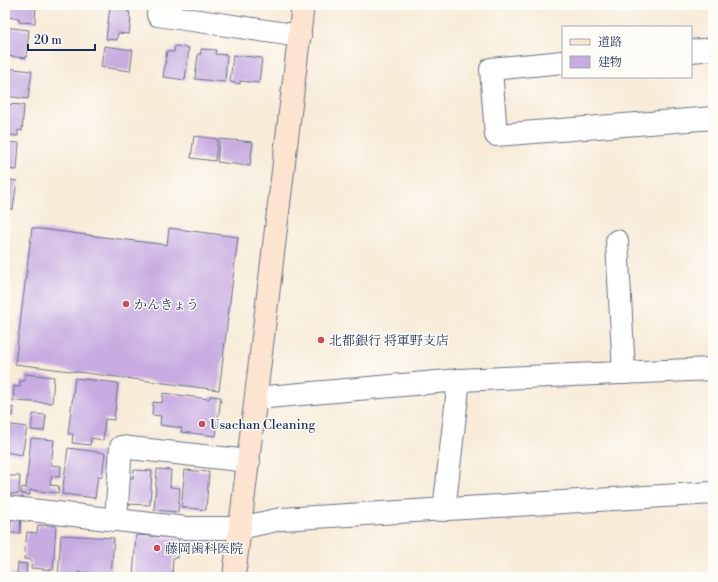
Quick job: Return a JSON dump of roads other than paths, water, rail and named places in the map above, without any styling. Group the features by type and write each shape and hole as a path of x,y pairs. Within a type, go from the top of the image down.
{"street":[{"path":"159,5 158,15 300,36"},
{"path":"234,577 303,5"},
{"path":"692,51 713,49"},
{"path":"562,62 491,69 496,135 713,118"},
{"path":"617,241 624,373"},
{"path":"256,398 459,380 713,369"},
{"path":"444,510 459,380"},
{"path":"116,520 121,447 249,461"},
{"path":"5,507 186,528 240,528 282,519 713,493"}],"place":[{"name":"かんきょう","path":"126,304"},
{"name":"北都銀行 将軍野支店","path":"321,340"},
{"name":"Usachan Cleaning","path":"202,424"},
{"name":"藤岡歯科医院","path":"157,548"}]}
